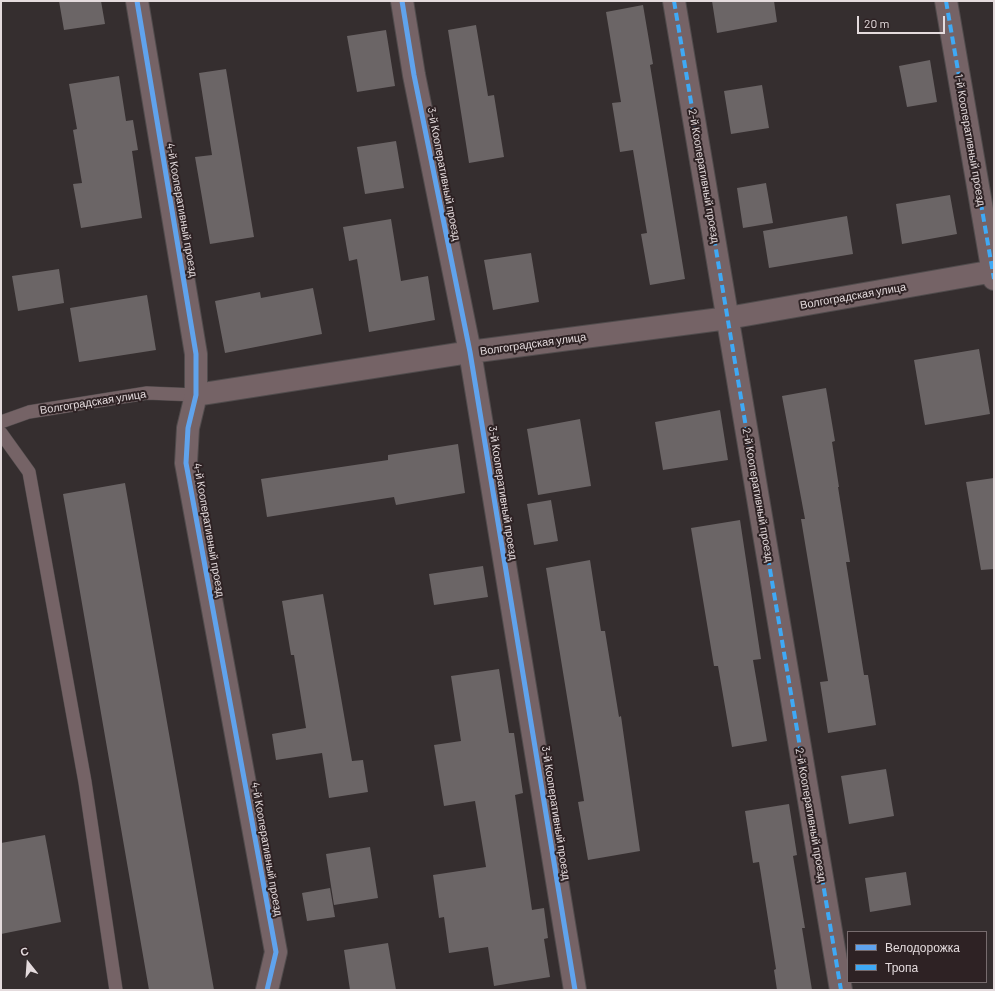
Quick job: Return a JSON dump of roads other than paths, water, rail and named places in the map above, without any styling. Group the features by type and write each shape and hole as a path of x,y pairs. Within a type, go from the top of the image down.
{"street":[{"name":"4-й Кооперативный проезд","path":"136,1 196,354 196,395 188,428 186,463 276,952 267,990"},
{"name":"3-й Кооперативный проезд","path":"402,1 414,75 470,352 575,990"},
{"name":"2-й Кооперативный проезд","path":"674,1 841,990"},
{"name":"1-й Кооперативный проезд","path":"946,1 994,274"},
{"name":"Волгоградская улица","path":"196,395 470,352 728,318 994,274"}],"lane":[{"name":"Волгоградская улица","path":"1,422 29,412 147,393 196,395"},
{"path":"1,433 29,472 86,790 116,990"}]}
